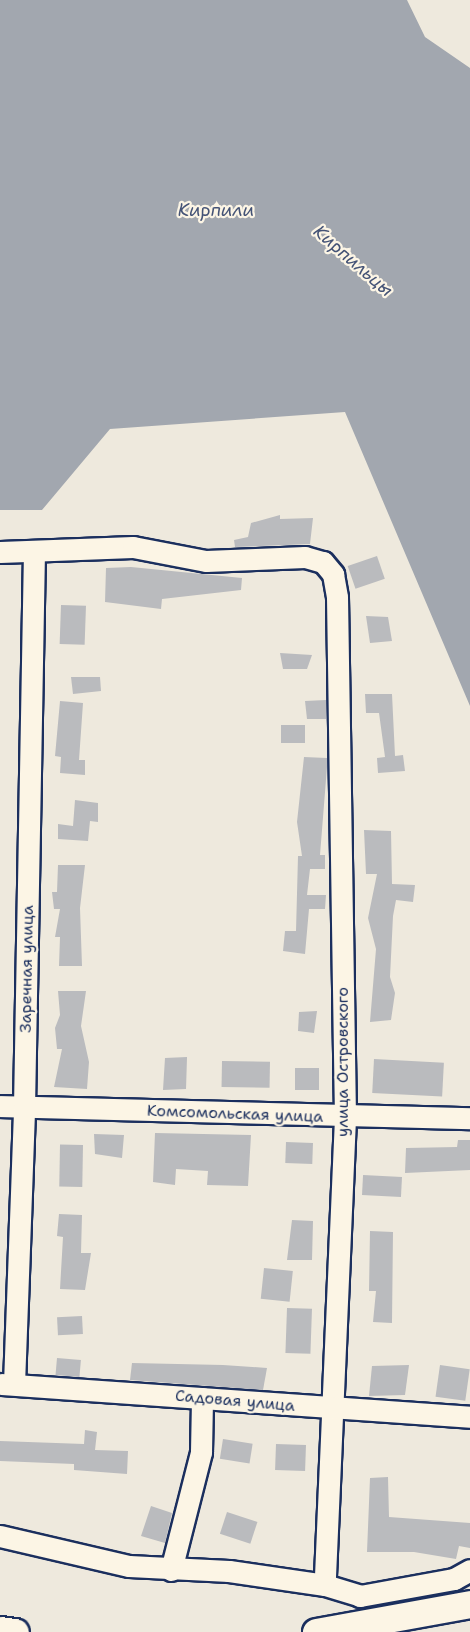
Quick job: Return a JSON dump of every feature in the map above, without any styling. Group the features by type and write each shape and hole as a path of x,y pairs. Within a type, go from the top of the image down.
{"main road":[{"path":"316,1632 470,1604"},
{"path":"0,1630 15,1632"}],"street":[{"name":"улица Островского","path":"34,554 133,547 206,561 305,557 323,562 333,574 337,597 345,1118 335,1410 325,1586"},
{"path":"0,552 34,554"},
{"name":"Заречная улица","path":"7,1384 24,1107 34,554"},
{"name":"Комсомольская улица","path":"0,1106 345,1118 470,1118"},
{"name":"Садовая улица","path":"7,1384 335,1410 409,1410 470,1417"},
{"path":"171,1570 201,1452 202,1398"},
{"path":"0,1536 129,1566 171,1570 229,1571 325,1586 360,1596 454,1579 470,1570"}],"water":[{"name":"Кирпили","path":"0,0 407,0 425,37 470,68 470,706 345,412 110,429 42,510 0,510"}],"building":[{"path":"280,515 280,519 313,518 310,544 235,547 234,540 248,537 251,523"},
{"path":"377,556 385,579 356,589 348,566"},
{"path":"131,567 242,578 241,590 162,599 161,609 105,602 106,568"},
{"path":"61,605 86,606 85,645 60,644"},
{"path":"366,616 388,617 392,641 370,643"},
{"path":"280,653 312,655 307,669 283,669"},
{"path":"71,677 100,677 101,691 73,694"},
{"path":"365,694 392,694 395,756 403,755 405,771 378,773 377,758 385,757 379,713 366,713"},
{"path":"326,700 326,719 307,719 305,701"},
{"path":"60,701 83,703 79,760 85,760 85,775 60,773 61,757 55,756"},
{"path":"281,725 305,725 305,743 281,743"},
{"path":"304,757 327,758 320,855 325,855 325,869 310,869 307,895 326,895 325,909 309,909 305,954 283,951 285,931 296,931 298,856 302,856 297,822"},
{"path":"75,800 98,803 98,822 90,821 88,841 58,839 58,824 73,826"},
{"path":"364,830 391,831 392,884 415,885 413,902 396,900 393,916 390,977 395,993 391,1020 370,1022 376,949 368,918 377,874 366,874"},
{"path":"58,865 85,865 80,908 82,966 59,966 60,937 55,937 60,909 54,909 52,892 57,892"},
{"path":"58,991 86,991 81,1026 89,1062 87,1089 54,1087 62,1049 57,1049 55,1028 60,1015"},
{"path":"317,1011 314,1033 298,1031 299,1012"},
{"path":"187,1057 186,1089 163,1090 165,1058"},
{"path":"374,1059 444,1063 442,1097 372,1093"},
{"path":"222,1061 270,1062 270,1088 222,1087"},
{"path":"295,1068 319,1068 319,1090 295,1090"},
{"path":"155,1133 251,1135 248,1186 207,1185 208,1171 176,1169 175,1185 153,1182"},
{"path":"94,1134 124,1135 122,1158 95,1154"},
{"path":"458,1140 470,1140 470,1170 405,1173 406,1148 457,1147"},
{"path":"286,1142 313,1143 312,1164 285,1163"},
{"path":"60,1145 83,1145 82,1187 59,1187"},
{"path":"363,1175 402,1177 401,1197 362,1195"},
{"path":"59,1214 82,1215 81,1253 91,1253 85,1290 60,1289 63,1237 57,1236"},
{"path":"292,1220 313,1221 312,1260 287,1260"},
{"path":"370,1231 393,1232 392,1323 373,1322 376,1291 369,1291"},
{"path":"264,1268 293,1271 290,1302 261,1299"},
{"path":"287,1308 312,1309 310,1354 285,1353"},
{"path":"82,1316 83,1334 58,1335 57,1317"},
{"path":"57,1358 81,1360 79,1377 56,1375"},
{"path":"132,1363 267,1368 263,1390 130,1380"},
{"path":"409,1365 405,1395 369,1396 372,1366"},
{"path":"440,1365 470,1369 465,1401 436,1397"},
{"path":"85,1430 97,1432 95,1450 128,1451 127,1474 74,1470 74,1464 0,1461 0,1441 84,1444"},
{"path":"223,1439 253,1444 250,1463 220,1459"},
{"path":"276,1444 306,1445 305,1471 275,1470"},
{"path":"388,1477 389,1517 470,1523 470,1548 459,1546 456,1559 414,1552 367,1552 370,1478"},
{"path":"151,1506 172,1513 165,1543 141,1536"},
{"path":"227,1512 257,1522 250,1544 220,1534"}],"water label":[{"name":"Кирпильцы","path":"353,261"}]}
